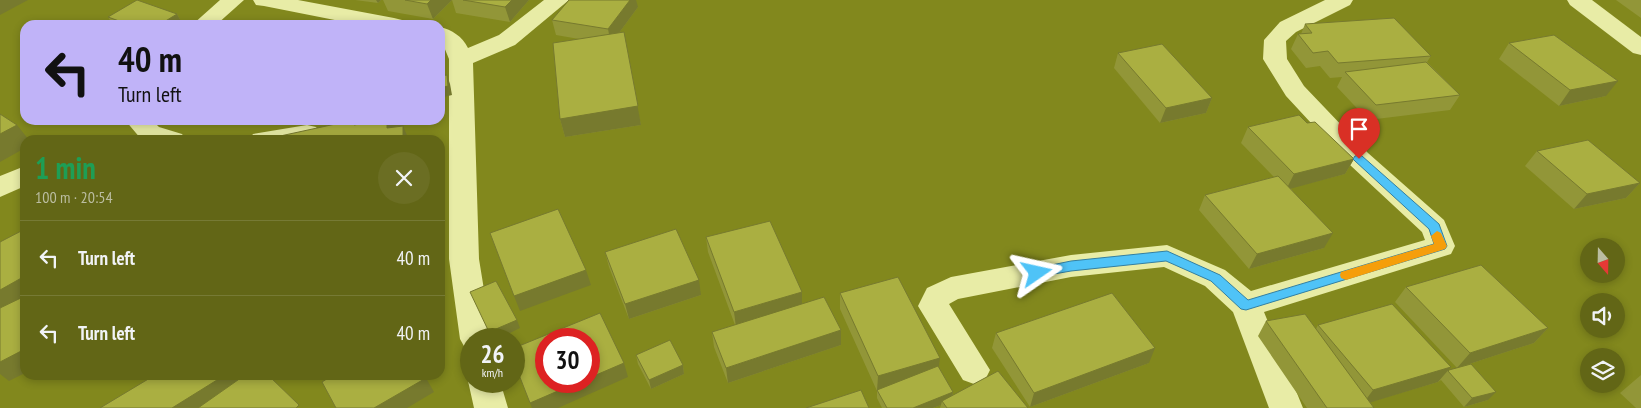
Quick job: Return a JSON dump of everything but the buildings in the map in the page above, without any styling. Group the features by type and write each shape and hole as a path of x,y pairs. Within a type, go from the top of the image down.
{"street":[{"path":"209,20 233,0"},
{"path":"264,0 368,20"},
{"path":"461,60 508,40 558,0"},
{"path":"1246,305 1441,246 1434,227 1359,159 1296,92 1275,58 1275,40 1288,27 1342,0"},
{"path":"1578,0 1641,48"},
{"path":"445,37 454,43 461,60 464,259 474,328"},
{"path":"143,125 150,133 157,135"},
{"path":"294,135 319,131"},
{"path":"0,187 20,177"},
{"path":"974,370 933,306 938,296 951,289 1071,266 1167,256 1215,278 1246,305 1286,408"},
{"path":"487,393 491,408"}],"slow traffic":[{"path":"1346,275 1441,246 1437,236"}],"route":[{"path":"1037,273 1071,266 1167,256 1215,278 1246,305 1441,246 1434,227 1359,159"}]}
